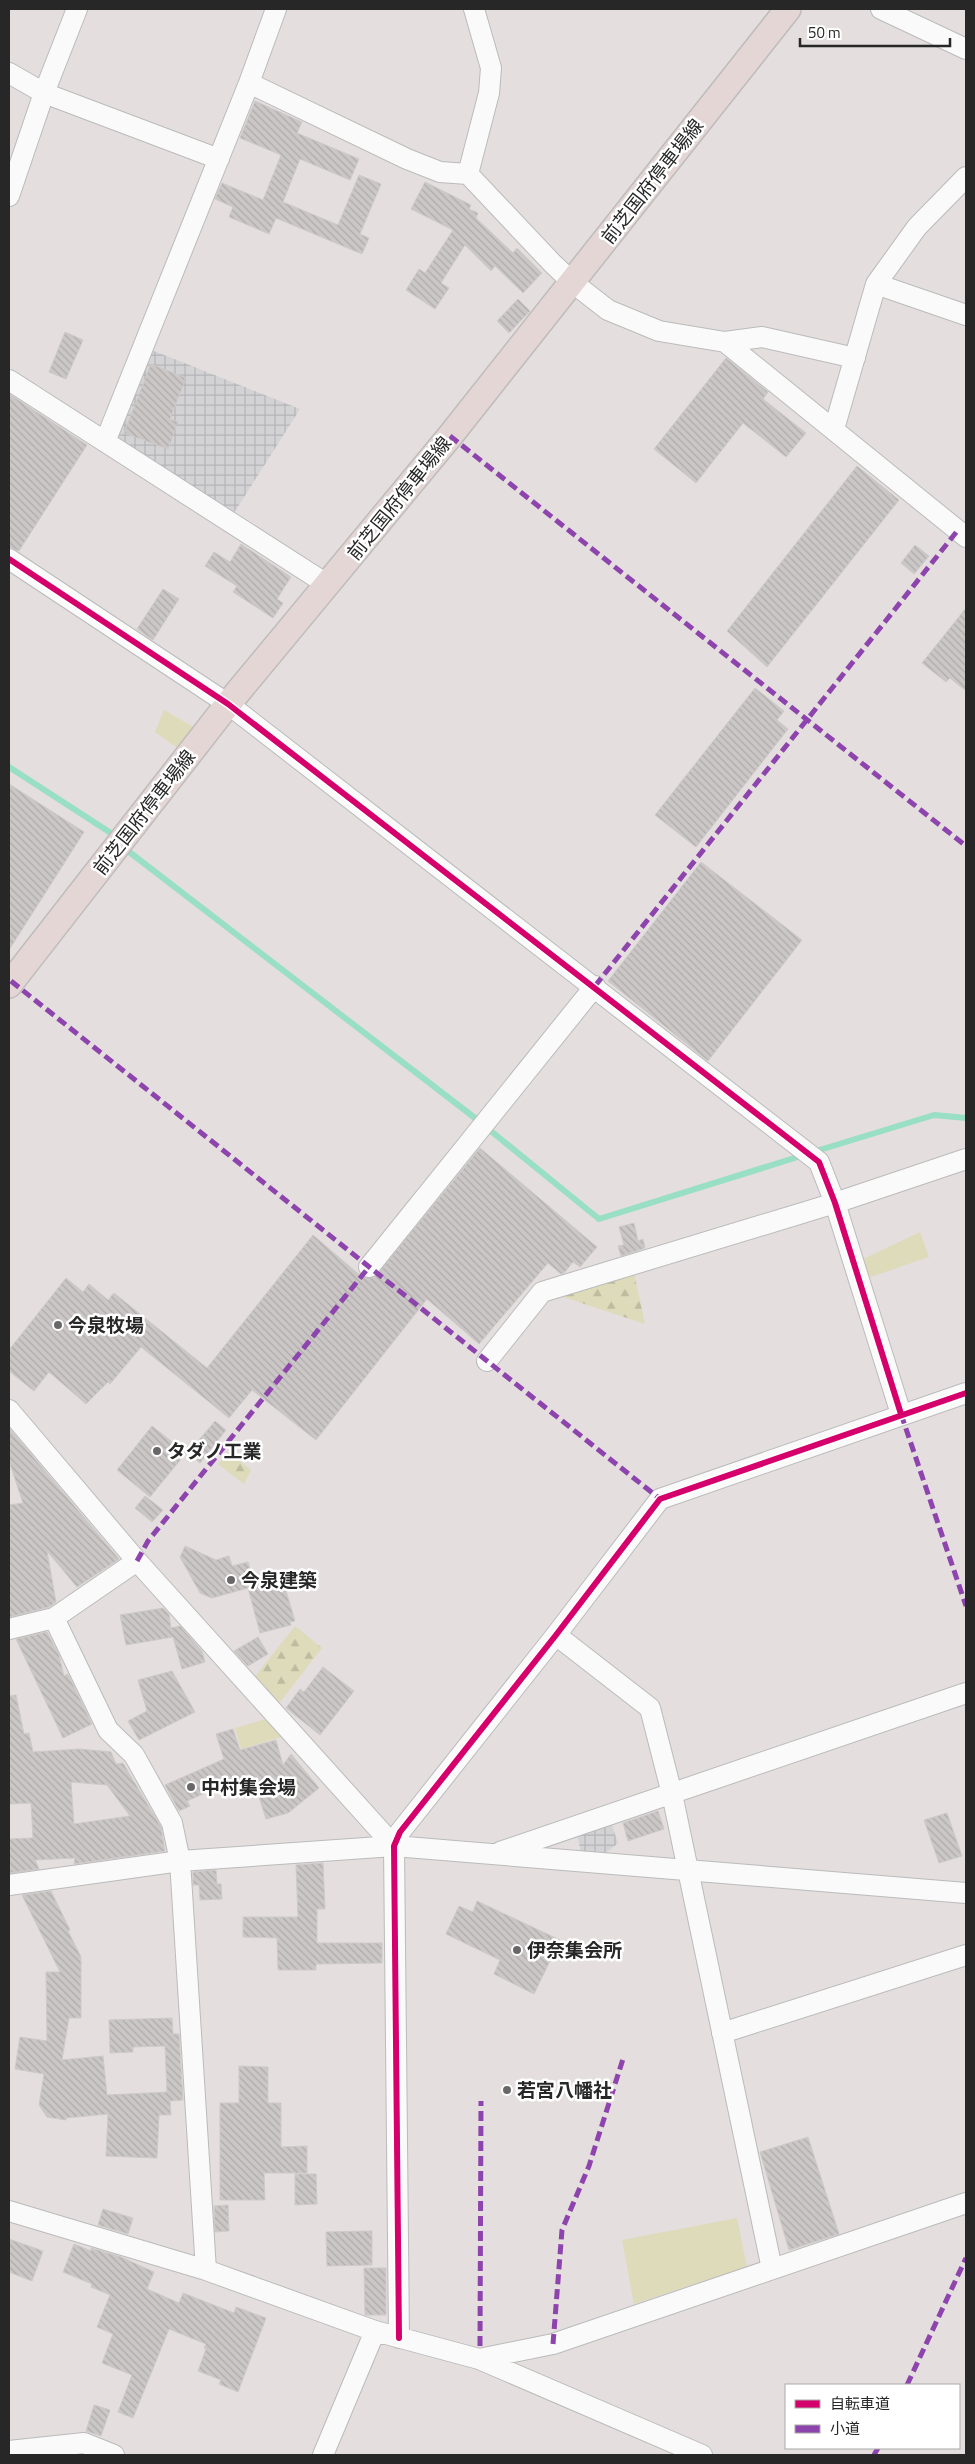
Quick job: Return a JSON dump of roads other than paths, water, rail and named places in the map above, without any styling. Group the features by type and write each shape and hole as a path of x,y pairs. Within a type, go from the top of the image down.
{"main road":[{"name":"前芝国府停車場線","path":"10,982 228,704 328,586 788,9"}],"street":[{"path":"9,196 44,93 77,9"},
{"path":"106,442 249,83 276,9"},
{"path":"468,174 489,93 491,68 474,9"},
{"path":"881,9 966,49"},
{"path":"9,73 44,93 219,159"},
{"path":"249,83 407,159 440,172 468,174 572,282 608,310 660,331 725,342 762,337 855,358"},
{"path":"834,430 876,284 917,226 966,177"},
{"path":"876,284 966,315"},
{"path":"725,342 966,537"},
{"path":"9,380 328,586"},
{"path":"9,560 228,704 595,986 819,1162 835,1203 900,1414"},
{"path":"368,1266 595,986"},
{"path":"487,1361 542,1292 835,1203 966,1159"},
{"path":"399,2338 394,1846 400,1832 556,1635 660,1498 900,1414 966,1393"},
{"path":"9,1410 137,1561 394,1846"},
{"path":"9,1630 54,1618 137,1561"},
{"path":"54,1618 108,1730 134,1755 172,1823 180,1861 206,2270"},
{"path":"556,1635 650,1708 672,1794 772,2269"},
{"path":"492,1855 966,1693"},
{"path":"9,1885 180,1861 394,1846 688,1872 966,1893"},
{"path":"722,2033 966,1955"},
{"path":"479,2359 553,2344 966,2203"},
{"path":"9,2211 206,2270 375,2332 479,2359 696,2454"},
{"path":"323,2455 375,2332"},
{"path":"9,2451 84,2443 114,2455"}],"waterway":[{"path":"9,767 117,837"},
{"path":"128,851 475,1118 599,1219 804,1155"},
{"path":"813,1152 934,1115 966,1118"}],"place":[{"name":"今泉牧場","path":"58,1325"},
{"name":"タダノ工業","path":"157,1451"},
{"name":"今泉建築","path":"231,1580"},
{"name":"中村集会場","path":"191,1787"},
{"name":"伊奈集会所","path":"517,1950"},
{"name":"若宮八幡社","path":"507,2090"}]}
